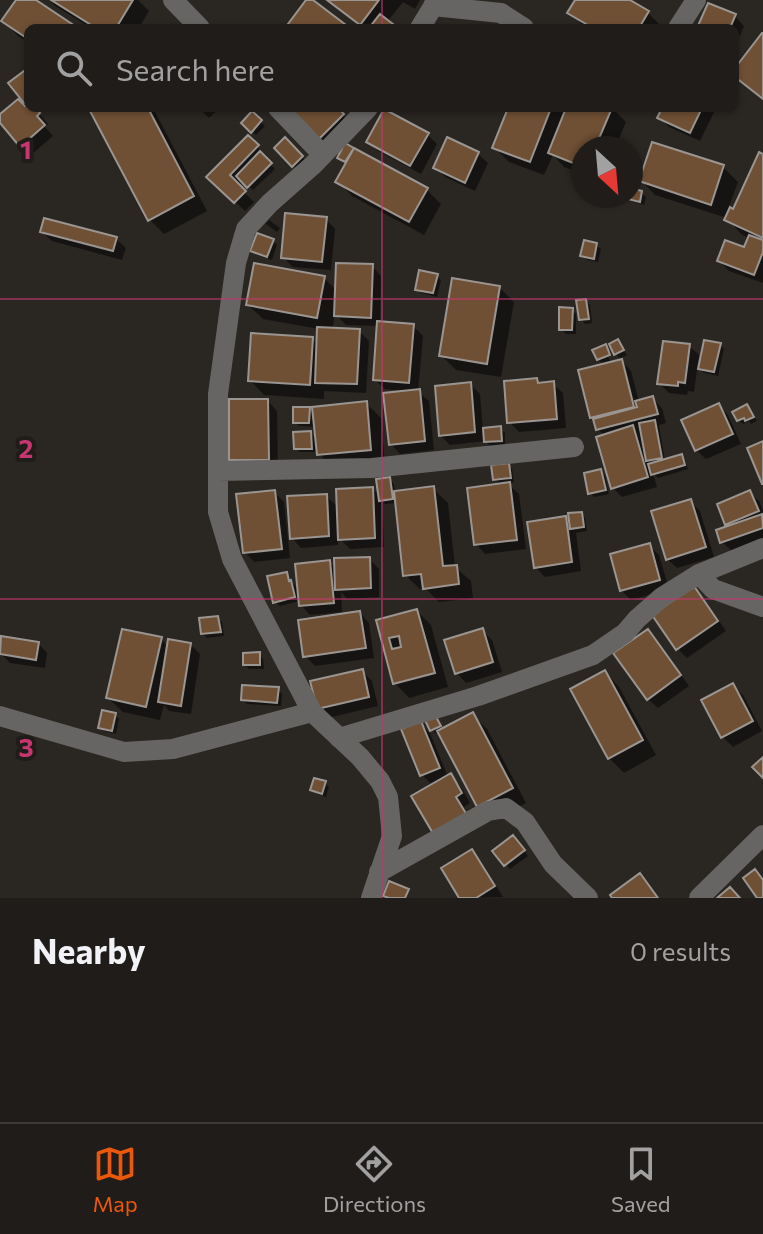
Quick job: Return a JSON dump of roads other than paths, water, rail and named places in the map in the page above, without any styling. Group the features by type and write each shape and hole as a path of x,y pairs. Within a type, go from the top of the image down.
{"street":[{"path":"173,0 196,24"},
{"path":"681,24 696,0"},
{"path":"422,24 435,3 501,13 518,24"},
{"path":"282,112 323,155"},
{"path":"364,112 246,229 236,263 218,394 218,512 232,559 312,712 360,757 380,781 388,797 392,836 371,898"},
{"path":"218,471 372,468 574,447"},
{"path":"339,738 478,696 593,655 625,633 662,597 699,574 763,548"},
{"path":"699,574 713,589 763,607"},
{"path":"0,716 124,752 173,749 312,712"},
{"path":"379,872 488,811 506,808 525,822 553,864 588,898"},
{"path":"699,898 763,835"}]}
